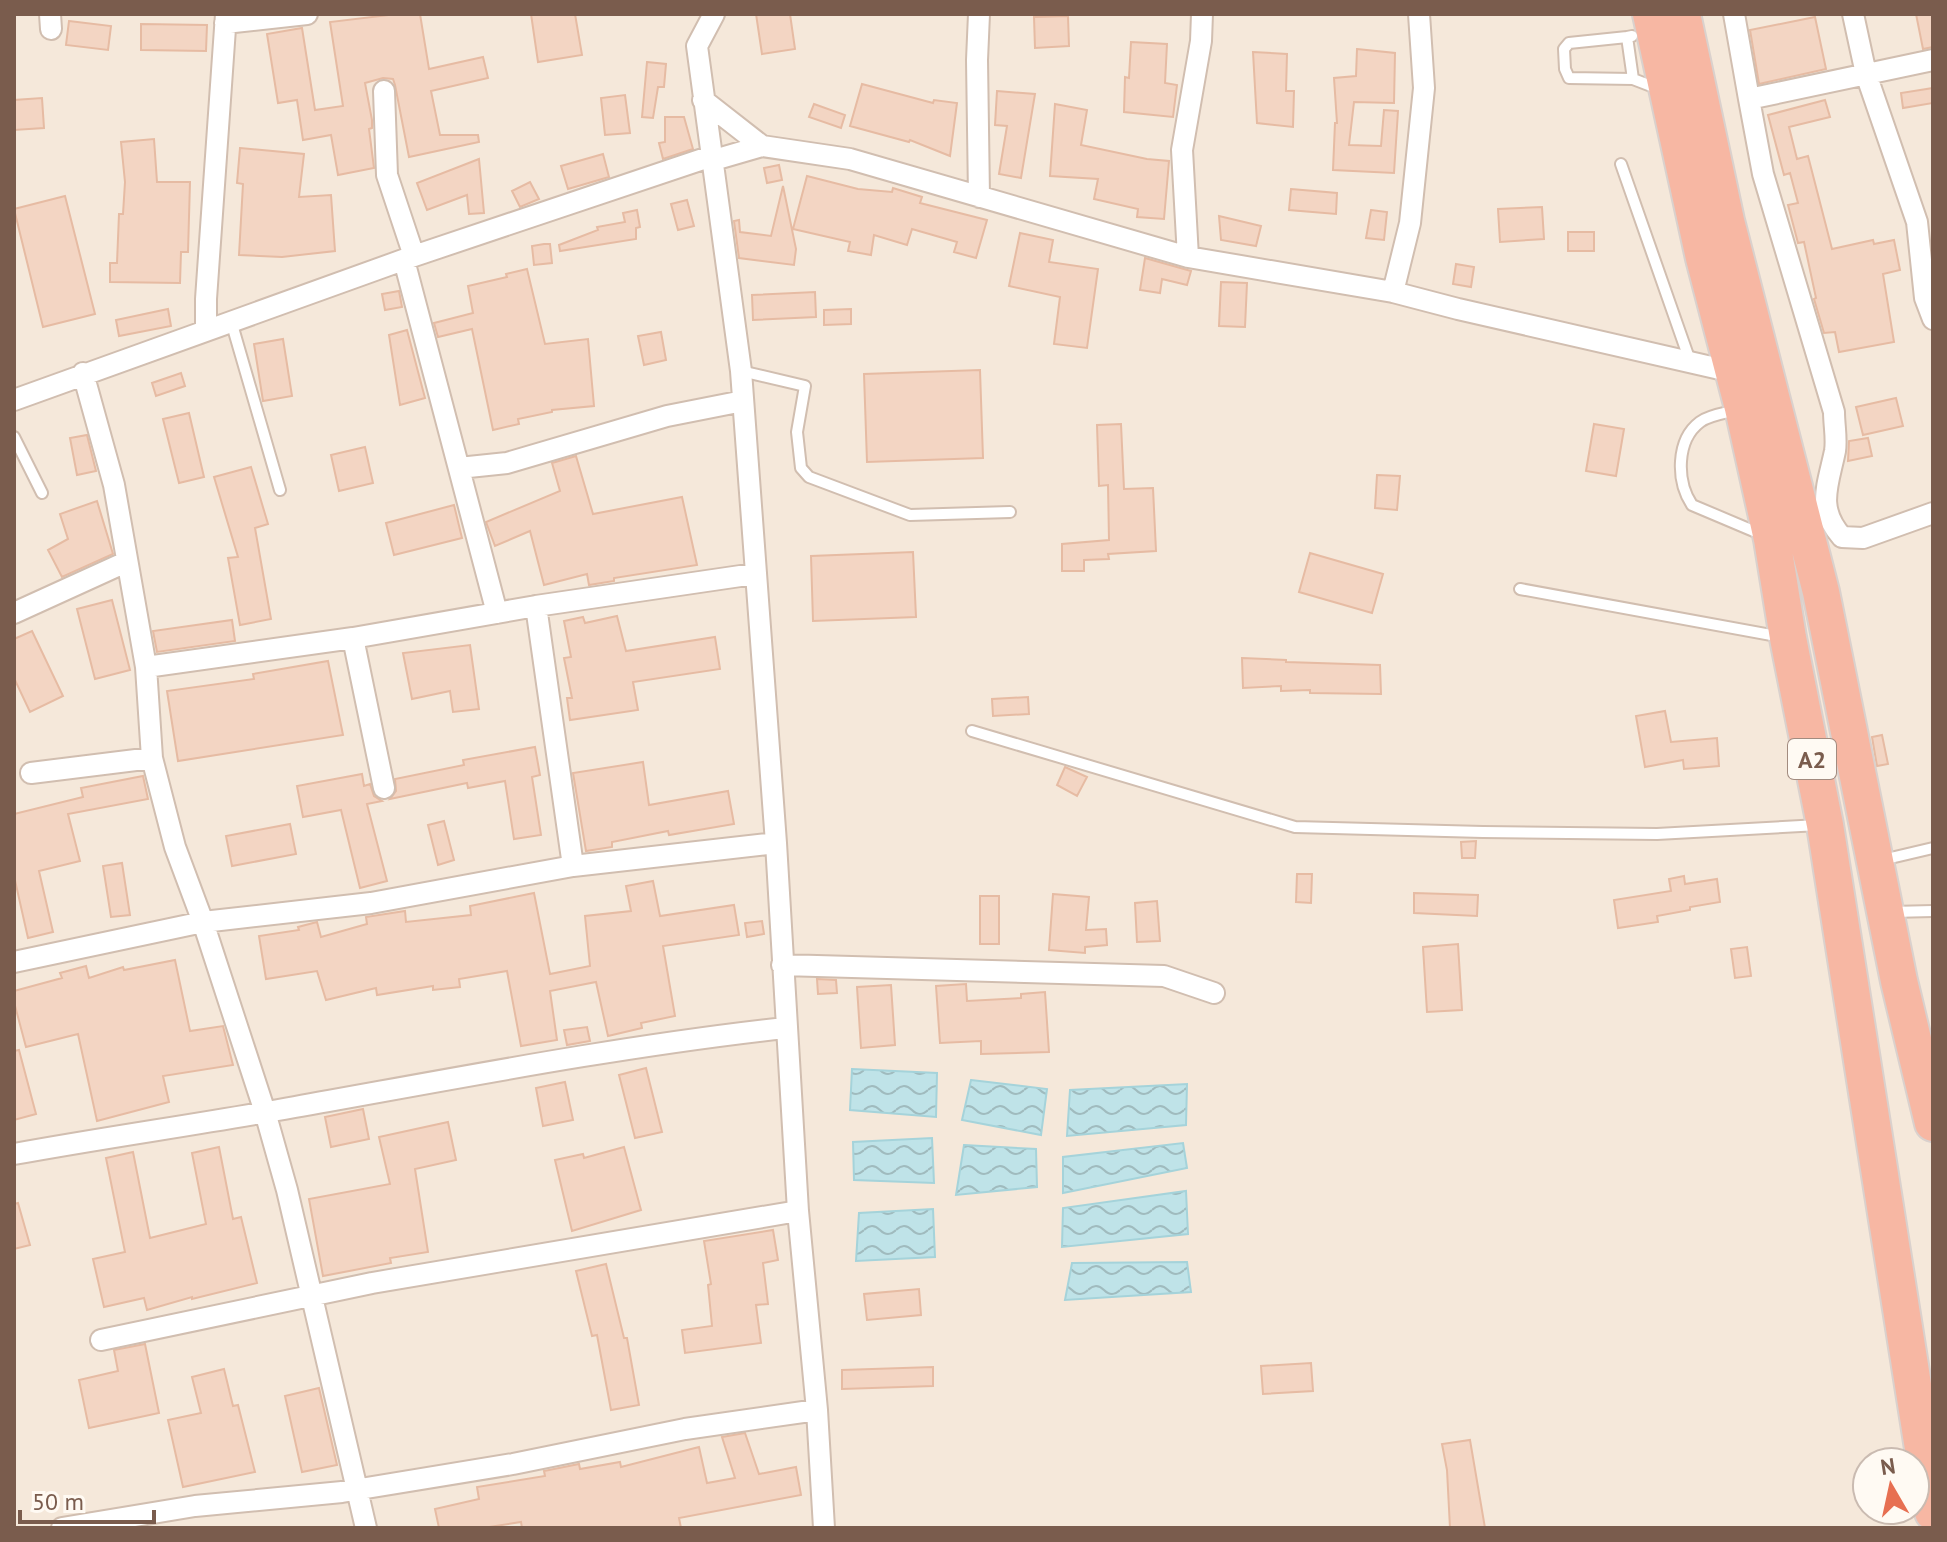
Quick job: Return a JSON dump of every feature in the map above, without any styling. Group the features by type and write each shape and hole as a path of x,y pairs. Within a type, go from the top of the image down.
{"highway":[{"name":"A2","path":"1653,24 1666,91 1772,539 1825,825 1933,1512"},
{"name":"A2","path":"1653,24 1726,221 1821,592 1885,913 1931,1104"}],"street":[{"path":"206,330 226,18 307,14"},
{"path":"714,14 697,46 741,371 776,843 798,1211 817,1410 824,1528"},
{"path":"979,14 979,197"},
{"path":"1188,257 1182,150 1201,41 1202,14"},
{"path":"1393,292 1410,223 1424,88 1419,14"},
{"path":"1734,14 1763,174 1834,412 1836,448 1825,497 1831,525 1842,537 1863,538 1933,513"},
{"path":"1853,14 1866,74 1917,222 1925,298 1933,319"},
{"path":"1749,99 1933,60"},
{"path":"384,91 387,175 497,613"},
{"path":"703,100 762,146"},
{"path":"14,400 409,258 706,158 714,160 762,146 850,159 1188,257 1393,292 1733,372"},
{"path":"83,373 114,485 146,667 152,758 175,847 265,1112 366,1528"},
{"path":"459,468 507,463 667,416 743,401"},
{"path":"14,613 126,562"},
{"path":"146,667 353,638 536,606 754,574"},
{"path":"536,606 573,866"},
{"path":"353,638 384,788"},
{"path":"31,773 152,758"},
{"path":"14,962 203,922 371,903 573,866 776,843"},
{"path":"782,965 1164,976 1214,993"},
{"path":"14,1154 698,1038 785,1028"},
{"path":"101,1340 387,1280 798,1211"},
{"path":"62,1528 195,1506 356,1489 513,1464 685,1429 817,1410"}],"lane":[{"path":"1653,24 1569,43 1564,49 1565,69 1569,78 1633,79 1666,91"},
{"path":"1633,79 1653,24"},
{"path":"1621,164 1690,361"},
{"path":"231,321 280,490"},
{"path":"741,371 805,386 797,432 801,468 809,477 910,515 1010,512"},
{"path":"1743,408 1702,420 1688,434 1681,455 1683,485 1692,505 1772,539"},
{"path":"14,437 42,493"},
{"path":"1520,589 1788,638"},
{"path":"972,731 1295,827 1657,834 1825,825"},
{"path":"1876,861 1933,848"},
{"path":"1885,913 1933,911"}],"shaded area":[{"path":"14,14 1933,14 1933,1528 14,1528"}],"water":[{"path":"852,1069 937,1073 936,1117 850,1110"},
{"path":"971,1080 1047,1089 1041,1135 962,1120"},
{"path":"1187,1084 1186,1125 1067,1136 1070,1090"},
{"path":"932,1138 934,1183 854,1180 853,1142"},
{"path":"1183,1143 1187,1168 1063,1193 1063,1157"},
{"path":"964,1145 1036,1149 1037,1187 956,1195"},
{"path":"1186,1191 1188,1234 1062,1247 1063,1208"},
{"path":"933,1209 935,1257 856,1261 859,1213"},
{"path":"1187,1262 1191,1292 1065,1300 1072,1263"}],"building":[{"path":"420,14 429,69 483,57 488,78 431,91 440,135 478,135 479,142 409,157 395,85 393,79 383,78 365,83 372,120 372,128 369,129 374,168 338,175 331,135 303,140 297,100 278,103 267,34 302,28 315,110 343,106 330,22"},
{"path":"531,14 575,14 582,55 538,62"},
{"path":"756,14 790,14 795,49 762,54"},
{"path":"1916,14 1933,14 1933,47 1923,49"},
{"path":"1068,16 1069,46 1035,48 1034,17"},
{"path":"1815,17 1826,69 1759,84 1750,30"},
{"path":"69,21 111,26 108,50 66,45"},
{"path":"141,24 207,25 206,51 141,50"},
{"path":"1131,42 1167,44 1165,83 1177,85 1173,117 1124,112 1125,77 1129,78"},
{"path":"1357,49 1395,53 1394,103 1354,102 1349,145 1381,146 1384,110 1398,111 1394,173 1333,170 1337,123 1334,78 1356,76"},
{"path":"1253,52 1287,54 1286,91 1294,91 1293,127 1257,123"},
{"path":"647,62 666,64 664,87 658,87 653,118 642,117"},
{"path":"862,84 933,103 934,100 957,103 950,156 910,140 850,126"},
{"path":"1933,88 1933,103 1903,108 1901,93"},
{"path":"997,91 1035,94 1021,178 999,174 1007,126 995,125"},
{"path":"625,95 630,133 605,135 601,98"},
{"path":"42,98 44,128 14,130 14,100"},
{"path":"1825,100 1830,117 1789,127 1797,159 1808,156 1832,249 1873,240 1874,244 1894,240 1900,270 1883,274 1894,342 1839,352 1835,332 1824,333 1814,299 1804,242 1798,243 1788,205 1798,203 1790,173 1784,175 1768,115"},
{"path":"814,104 845,115 841,128 809,117"},
{"path":"1055,104 1087,110 1081,145 1169,161 1164,219 1137,217 1138,209 1094,199 1098,179 1050,176"},
{"path":"665,117 684,117 693,149 663,159 659,143 665,142"},
{"path":"154,139 157,182 190,182 188,252 181,252 180,283 110,282 110,263 117,263 119,214 123,214 125,182 121,142"},
{"path":"240,148 304,154 299,197 331,195 335,251 282,257 239,255 243,184 237,183"},
{"path":"603,154 609,177 568,189 561,166"},
{"path":"479,159 484,213 469,214 467,195 427,210 417,183"},
{"path":"779,165 782,180 767,183 764,168"},
{"path":"807,176 858,189 892,192 893,188 922,197 920,203 987,220 976,258 954,252 957,242 912,229 907,245 874,235 871,255 848,251 850,242 793,229"},
{"path":"530,182 539,199 520,207 512,191"},
{"path":"783,186 796,249 794,265 739,258 734,221 739,220 740,232 771,236"},
{"path":"1291,189 1337,193 1336,214 1289,210"},
{"path":"65,196 95,314 43,327 14,209"},
{"path":"687,200 694,226 678,230 671,204"},
{"path":"1542,207 1544,239 1500,242 1498,209"},
{"path":"637,210 640,227 636,228 636,239 560,251 559,245 598,230 597,227 625,222 623,213"},
{"path":"1371,210 1387,212 1384,240 1366,238"},
{"path":"1219,216 1261,226 1256,246 1221,240"},
{"path":"1568,232 1594,232 1594,251 1568,251"},
{"path":"1020,233 1053,240 1049,262 1098,269 1087,348 1054,344 1060,297 1009,286"},
{"path":"550,244 552,263 534,265 532,246"},
{"path":"1145,258 1191,271 1187,285 1162,279 1160,293 1140,290"},
{"path":"1456,264 1474,267 1471,287 1453,284"},
{"path":"527,269 545,344 588,339 594,406 552,410 518,419 519,424 493,430 472,329 438,337 434,323 473,313 468,286"},
{"path":"1221,282 1247,283 1245,327 1219,326"},
{"path":"399,291 402,307 385,310 382,294"},
{"path":"815,292 816,317 753,320 752,295"},
{"path":"168,309 171,326 119,336 116,320"},
{"path":"851,309 851,324 824,325 824,310"},
{"path":"407,330 425,398 400,405 389,335"},
{"path":"661,332 666,360 644,365 638,336"},
{"path":"283,339 292,396 263,401 254,344"},
{"path":"980,370 983,458 867,462 864,374"},
{"path":"181,373 185,386 156,396 152,383"},
{"path":"1896,398 1903,426 1863,435 1856,407"},
{"path":"189,413 204,477 179,483 163,419"},
{"path":"1121,424 1124,489 1153,488 1156,551 1108,554 1109,559 1084,560 1084,571 1062,571 1062,544 1109,540 1108,485 1099,486 1097,425"},
{"path":"1594,424 1624,429 1616,476 1586,471"},
{"path":"87,435 96,471 77,475 70,438"},
{"path":"1868,438 1872,456 1848,461 1849,441"},
{"path":"365,447 373,483 339,491 331,455"},
{"path":"576,456 593,514 682,497 697,565 589,585 587,574 544,585 530,531 495,546 486,522 560,491 552,463"},
{"path":"251,467 268,524 255,528 271,619 240,625 228,558 238,557 214,477"},
{"path":"1377,475 1400,476 1397,510 1375,508"},
{"path":"97,501 113,554 62,577 48,550 68,539 60,514"},
{"path":"454,505 462,538 394,555 386,523"},
{"path":"913,552 916,617 813,621 811,556"},
{"path":"1310,553 1383,574 1372,613 1299,592"},
{"path":"112,600 130,670 95,679 77,609"},
{"path":"617,616 626,651 715,637 720,669 633,682 638,710 570,720 567,698 572,698 564,658 571,657 564,621 583,617 585,623"},
{"path":"232,620 235,641 157,652 153,631"},
{"path":"32,631 63,696 30,712 14,678 14,639"},
{"path":"470,645 479,709 453,712 450,691 412,699 403,653"},
{"path":"1242,658 1380,665 1381,694 1281,691 1281,686 1243,688"},
{"path":"328,661 343,735 178,761 167,691 254,679 253,674"},
{"path":"1028,697 1029,714 993,716 992,699"},
{"path":"1665,711 1671,742 1717,738 1719,766 1684,769 1683,760 1645,767 1636,716"},
{"path":"1882,735 1888,764 1877,766 1872,737"},
{"path":"535,747 540,775 532,777 541,835 514,839 505,781 468,788 467,783 390,799 396,791 395,779 464,765 463,760"},
{"path":"643,762 649,805 728,791 734,824 669,835 668,831 612,842 612,847 586,851 573,773"},
{"path":"1065,767 1087,777 1077,796 1057,785"},
{"path":"362,774 364,786 370,784 374,796 382,801 367,804 387,881 360,888 341,810 303,817 297,786"},
{"path":"143,776 148,799 68,814 80,861 39,871 53,932 28,938 14,876 14,814 83,797 81,788"},
{"path":"444,821 454,860 438,865 428,825"},
{"path":"290,824 296,854 232,866 226,836"},
{"path":"1476,841 1475,858 1462,858 1461,842"},
{"path":"122,863 130,915 111,917 103,866"},
{"path":"1297,874 1312,874 1311,903 1296,902"},
{"path":"1684,876 1685,884 1717,879 1720,902 1657,916 1658,922 1618,928 1614,900 1671,891 1669,879"},
{"path":"653,881 660,916 734,905 739,935 663,946 675,1016 641,1023 642,1028 608,1036 596,982 550,991 557,1040 521,1046 507,971 459,979 460,987 433,990 433,986 377,995 376,988 326,1000 317,971 266,979 259,936 299,930 298,927 317,922 321,937 367,924 366,917 405,911 406,922 471,915 470,906 534,893 550,974 590,966 585,916 631,911 626,886"},
{"path":"1414,893 1478,895 1477,916 1414,913"},
{"path":"1053,894 1089,897 1086,930 1106,929 1107,945 1085,947 1085,953 1049,950"},
{"path":"980,896 999,896 999,944 980,944"},
{"path":"1157,901 1160,941 1137,942 1135,903"},
{"path":"762,921 764,934 747,937 745,923"},
{"path":"1458,944 1462,1010 1427,1012 1423,947"},
{"path":"1747,947 1751,976 1735,978 1731,949"},
{"path":"175,960 190,1031 223,1026 233,1065 163,1076 169,1102 97,1121 78,1034 26,1047 14,991 62,978 60,973 86,966 89,978 123,967 124,970"},
{"path":"817,979 836,980 837,993 818,994"},
{"path":"966,984 967,1001 1021,998 1021,994 1045,992 1049,1052 981,1054 981,1041 940,1043 936,986"},
{"path":"891,985 895,1045 861,1048 857,987"},
{"path":"587,1027 590,1041 567,1045 564,1030"},
{"path":"19,1050 36,1114 14,1120 14,1051"},
{"path":"646,1068 662,1132 635,1138 619,1075"},
{"path":"565,1082 573,1120 543,1126 536,1088"},
{"path":"363,1109 369,1139 331,1147 325,1117"},
{"path":"448,1122 456,1160 415,1169 428,1252 390,1258 391,1263 323,1276 309,1199 390,1184 379,1137"},
{"path":"219,1147 233,1219 241,1217 257,1283 147,1310 144,1298 104,1307 93,1259 125,1252 106,1158 133,1152 150,1238 206,1224 192,1153"},
{"path":"624,1147 641,1210 572,1231 555,1160 583,1154 584,1158"},
{"path":"18,1203 30,1245 14,1249 14,1204"},
{"path":"773,1230 778,1260 763,1263 768,1304 756,1305 761,1343 685,1353 682,1330 712,1326 708,1285 711,1284 704,1241"},
{"path":"606,1264 624,1338 627,1338 639,1405 611,1410 597,1335 592,1336 576,1271"},
{"path":"919,1289 921,1315 867,1320 864,1294"},
{"path":"145,1344 159,1413 89,1428 79,1380 118,1371 114,1350"},
{"path":"1311,1363 1313,1391 1263,1394 1261,1366"},
{"path":"933,1367 933,1386 842,1389 842,1370"},
{"path":"224,1369 233,1406 238,1405 255,1472 183,1487 168,1420 201,1413 192,1377"},
{"path":"319,1388 337,1465 302,1472 285,1396"},
{"path":"745,1433 759,1474 796,1467 801,1495 679,1518 681,1528 522,1528 521,1522 483,1528 439,1528 435,1509 479,1499 477,1487 545,1476 544,1471 579,1464 580,1469 620,1462 621,1467 699,1447 707,1483 735,1478 722,1437"},
{"path":"1470,1440 1485,1528 1450,1528 1447,1470 1442,1444"}]}
